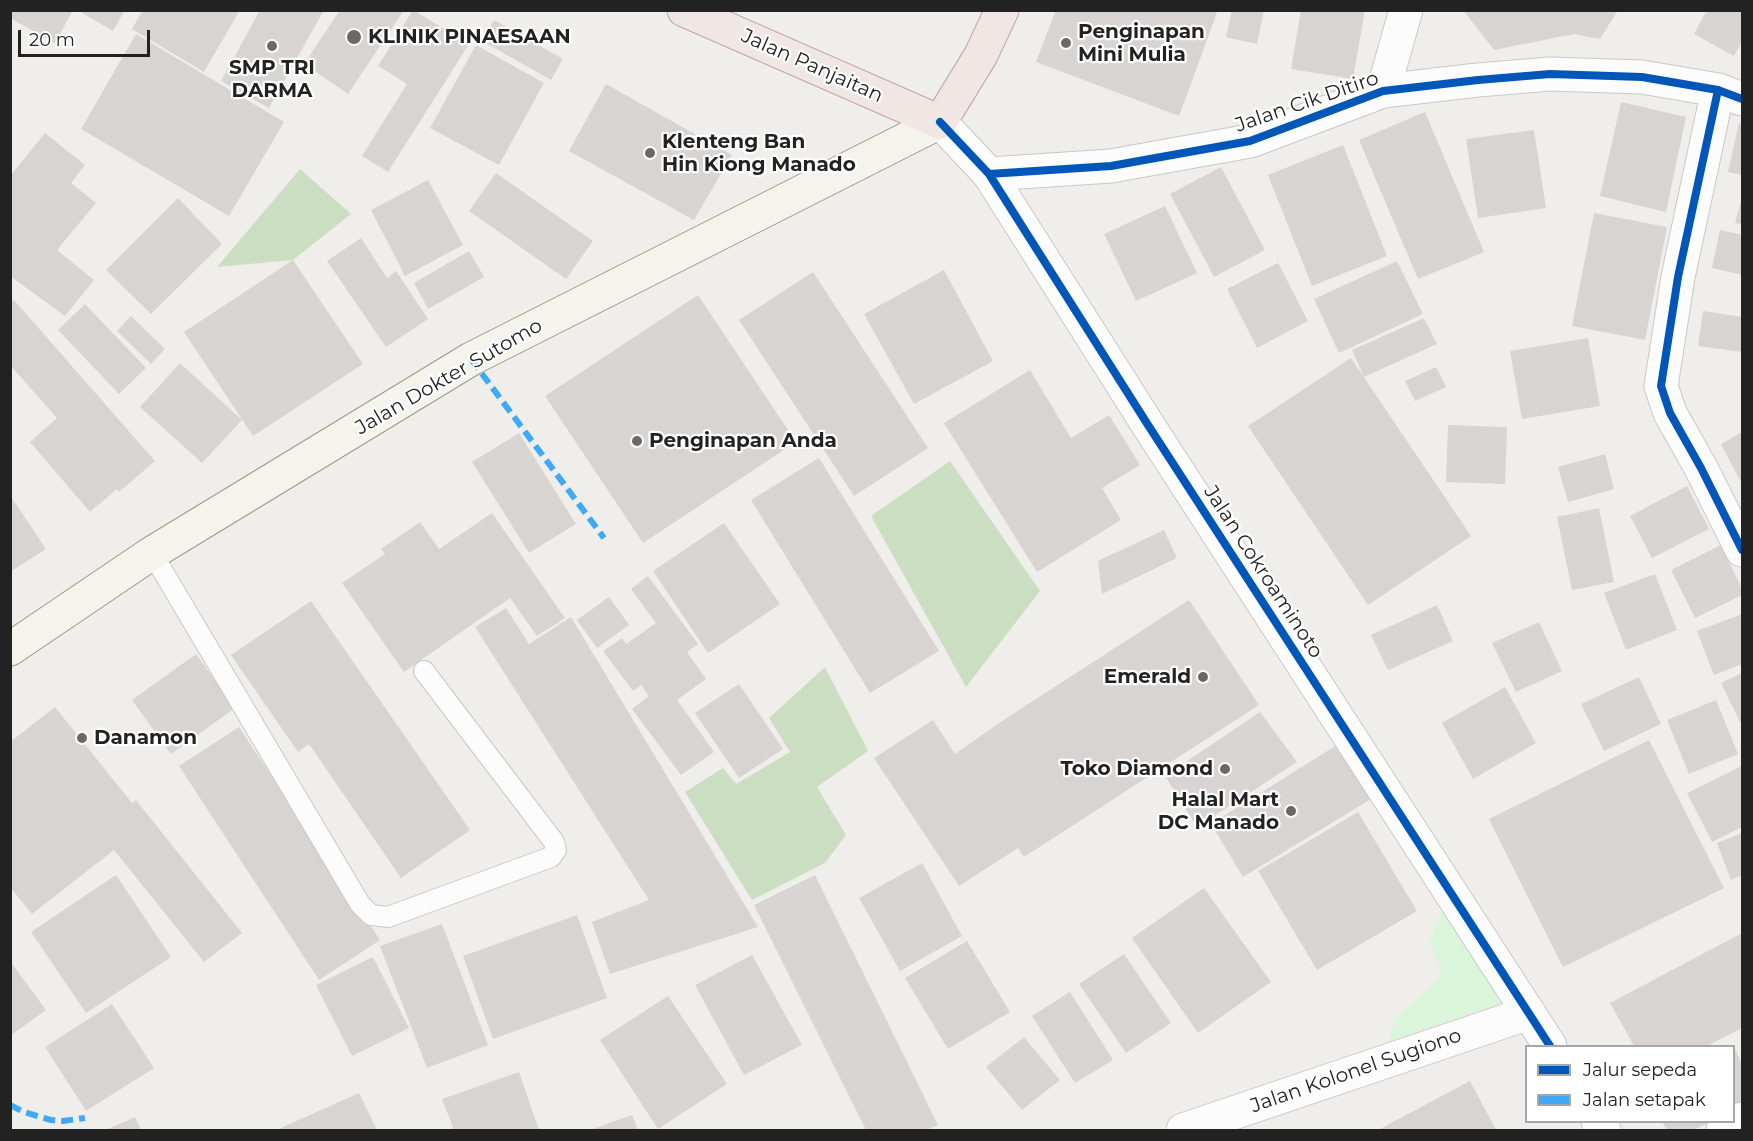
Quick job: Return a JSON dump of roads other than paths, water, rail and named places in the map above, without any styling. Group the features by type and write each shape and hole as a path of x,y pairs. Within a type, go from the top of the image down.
{"highway":[{"name":"Jalan Panjaitan","path":"684,10 940,122"},
{"path":"940,122 981,55 1002,10"}],"main road":[{"name":"Jalan Dokter Sutomo","path":"10,649 152,553 471,359 940,122"}],"street":[{"name":"Jalan Cik Ditiro","path":"1383,91 1406,10"},
{"name":"Jalan Cik Ditiro","path":"988,174 1111,166 1250,141 1383,91 1478,80 1550,74 1641,76 1730,95"},
{"path":"1730,95 1678,277 1661,386 1670,413 1743,550"},
{"name":"Jalan Cokroaminoto","path":"940,122 988,174 1549,1045"},
{"name":"Jalan Kolonel Sugiono","path":"1183,1131 1529,1013"},
{"path":"1723,1131 1743,1119"}],"lane":[{"path":"152,553 360,904 371,915 388,917 551,857 556,850 554,842 424,671"}],"place":[{"name":"KLINIK PINAESAAN","path":"354,37"},
{"name":"Penginapan Mini Mulia","path":"1066,43"},
{"name":"SMP TRI DARMA","path":"272,46"},
{"name":"Klenteng Ban Hin Kiong Manado","path":"650,153"},
{"name":"Penginapan Anda","path":"637,441"},
{"name":"Emerald","path":"1203,677"},
{"name":"Danamon","path":"82,738"},
{"name":"Toko Diamond","path":"1225,769"},
{"name":"Halal Mart DC Manado","path":"1291,811"}]}
